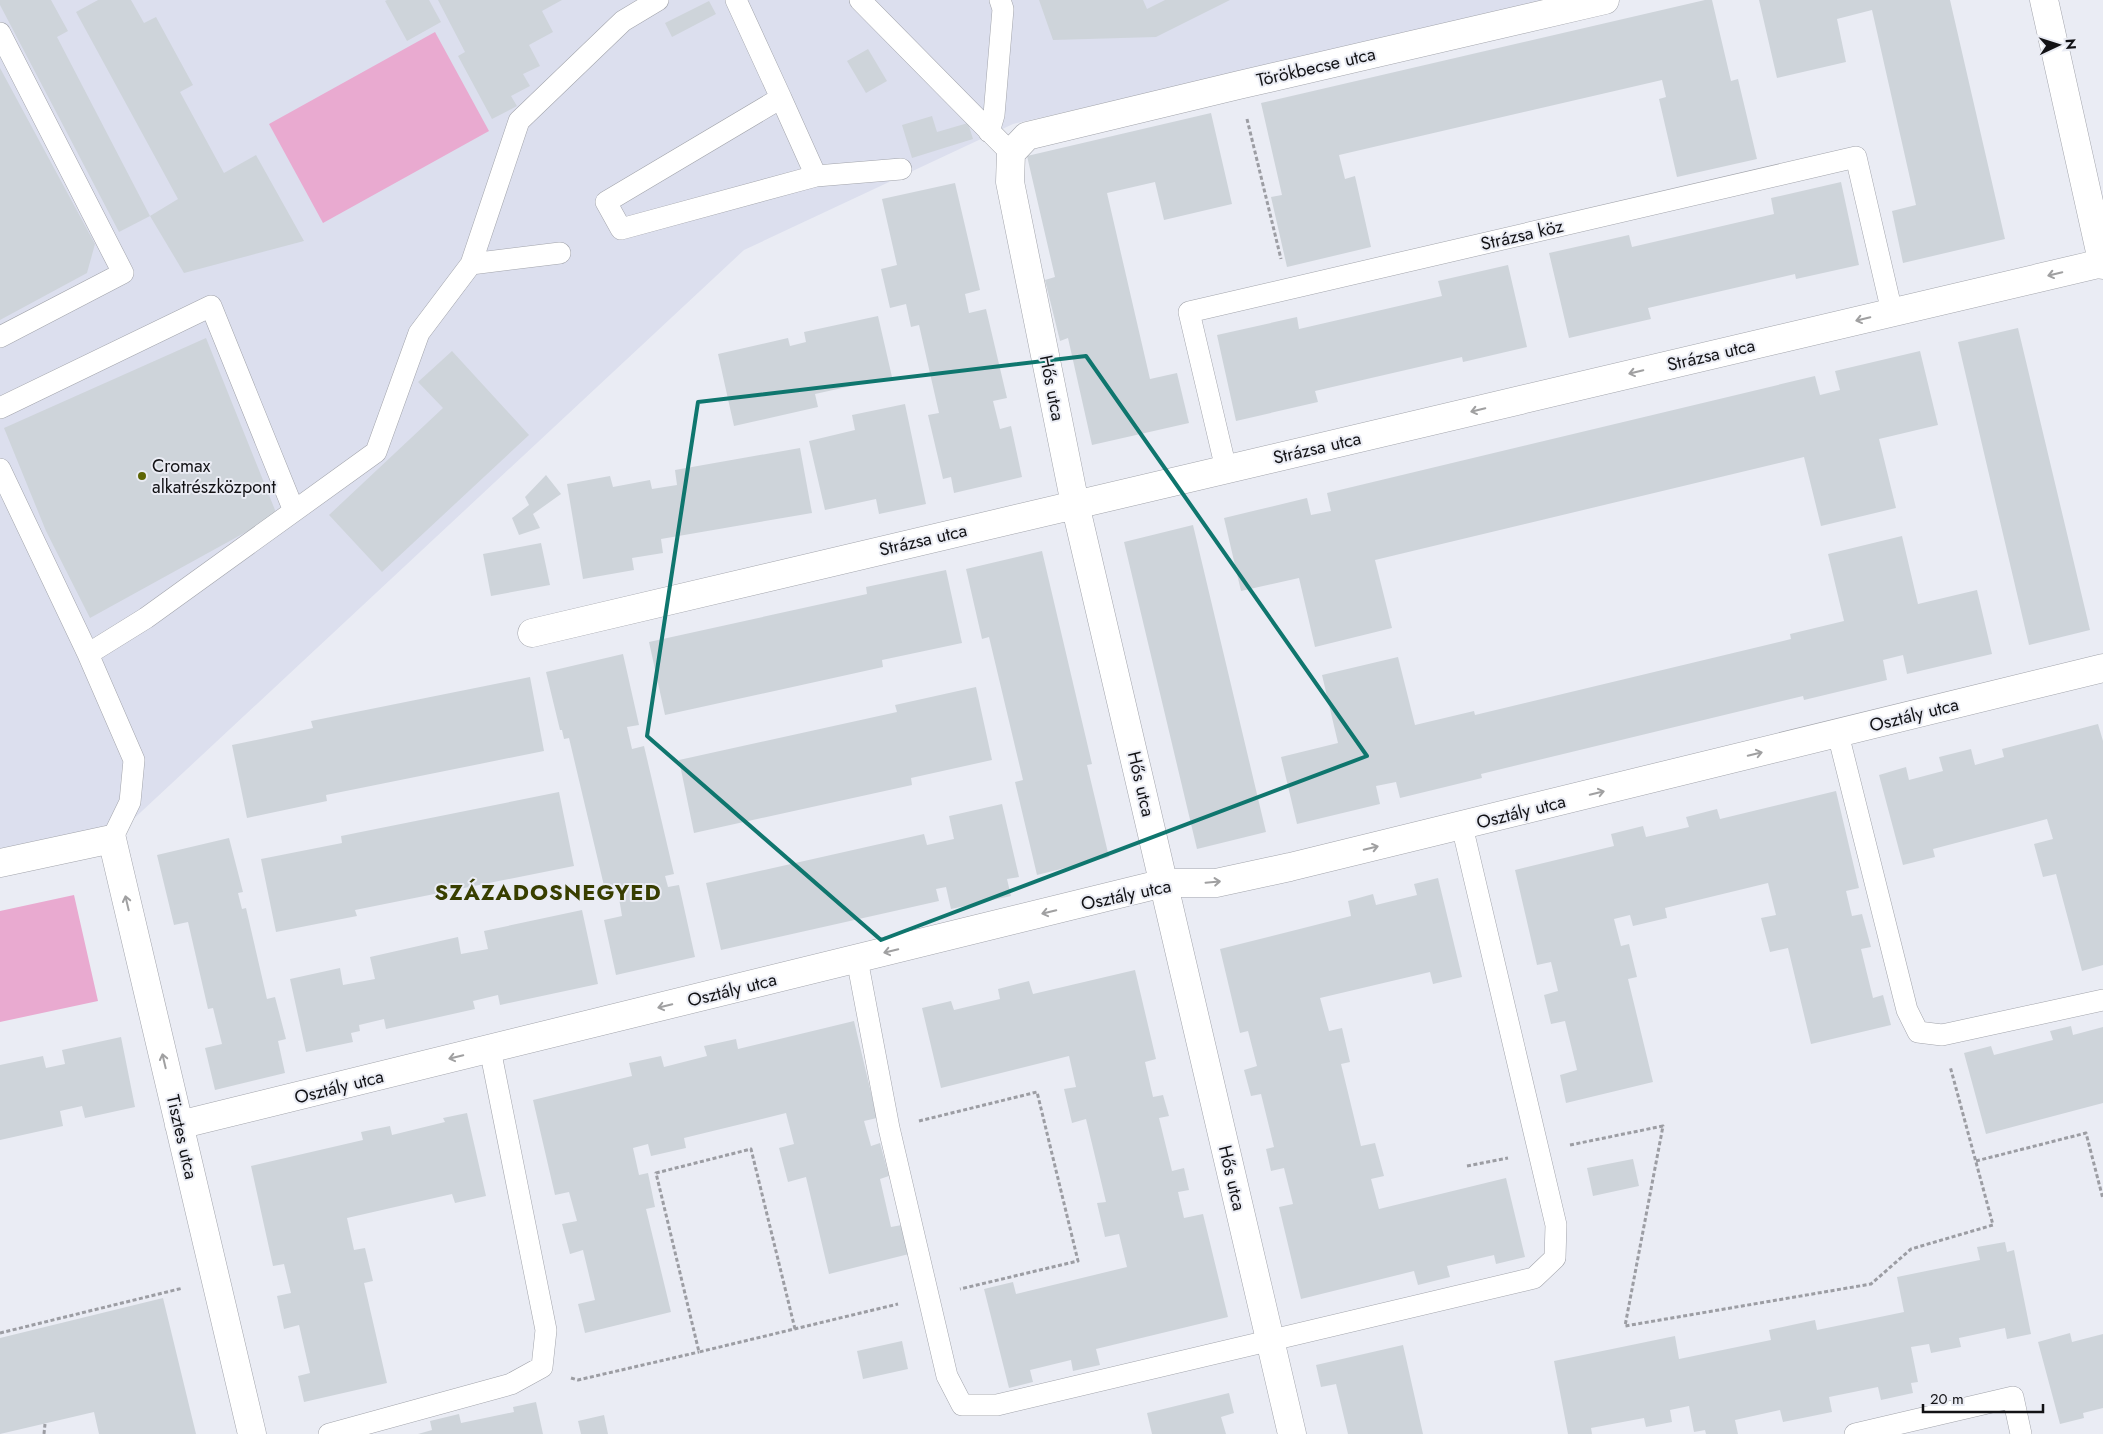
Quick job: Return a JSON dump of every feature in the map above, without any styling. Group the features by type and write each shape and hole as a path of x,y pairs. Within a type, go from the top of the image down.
{"street":[{"name":"Törökbecse utca","path":"1019,144 1239,85 1605,0"},
{"path":"2044,0 2103,264"},
{"name":"Hős utca","path":"1019,144 1010,182 1075,504 1292,1434"},
{"name":"Strázsa utca","path":"532,633 1892,312 2103,264"},
{"name":"Osztály utca","path":"179,1125 1164,883 1216,882 1290,867 2103,668"},
{"path":"0,863 112,839"},
{"name":"Tisztes utca","path":"112,839 252,1434"}],"lane":[{"path":"88,654 146,618 376,452 419,333 471,264 518,121 623,21 658,0"},
{"path":"736,0 816,176"},
{"path":"860,0 989,132 1019,144"},
{"path":"989,132 995,106 1003,9 1000,0"},
{"path":"0,33 124,273 0,337"},
{"path":"781,98 606,202 621,229 816,176 902,169"},
{"name":"Strázsa köz","path":"1226,469 1189,312 1856,157 1892,312"},
{"path":"471,264 560,253"},
{"path":"0,408 211,306 294,511"},
{"path":"0,469 88,654 134,760 130,802 112,839"},
{"path":"1838,734 1906,1010 1918,1032 1942,1035 2103,1000"},
{"path":"858,959 889,1128 947,1376 962,1405 997,1405 1534,1278 1555,1258 1556,1225 1462,826"},
{"path":"329,1434 511,1384 542,1367 546,1330 490,1049"},
{"path":"1855,1434 2013,1397 2021,1434"}],"path":[{"path":"1239,85 1288,289"},
{"path":"1467,1166 1662,1126 1625,1326 1871,1284 1911,1249 1993,1225 1942,1035"},
{"path":"542,1367 578,1380 1078,1261 1037,1092 889,1128"},
{"path":"1976,1161 2086,1133 2103,1199"},
{"path":"699,1352 656,1172 751,1150 795,1329"},
{"path":"0,1333 215,1280"},
{"path":"44,1434 45,1424"}],"highlighted area":[{"path":"1086,356 1367,756 881,940 647,736 698,402"}],"shaded area":[{"path":"0,0 1555,0 1013,124 744,250 112,839 0,863"},
{"path":"435,32 489,131 323,223 269,124"},
{"path":"74,895 98,1001 0,1022 0,911"}],"building":[{"path":"0,0 51,0 68,31 57,37 150,216 119,232 0,5"},
{"path":"98,0 131,0 144,23 156,17 193,85 180,92 224,173 256,155 304,241 184,273 150,216 178,199 76,12"},
{"path":"429,0 441,22 407,41 385,1"},
{"path":"438,0 562,0 542,11 553,32 529,45 540,66 523,74 530,86 511,96 517,106 492,119 458,56 465,52"},
{"path":"1039,0 1143,0 1147,9 1165,0 1230,0 1156,37 1053,40"},
{"path":"1705,0 1712,0 1731,81 1738,79 1757,159 1677,177 1659,99 1666,97 1662,80 1339,155 1345,179 1355,176 1371,247 1287,267 1271,197 1282,195 1261,103"},
{"path":"1759,0 1950,0 2005,239 1903,263 1892,211 1916,205 1872,10 1837,19 1846,62 1777,78"},
{"path":"709,1 716,14 672,37 665,23"},
{"path":"868,49 887,81 866,93 847,61"},
{"path":"0,68 95,244 87,273 0,320"},
{"path":"1211,113 1232,204 1164,220 1155,182 1107,193 1150,379 1177,373 1189,423 1092,445 1068,338 1060,341 1045,280 1055,277 1027,156"},
{"path":"932,116 937,132 968,123 973,139 912,158 902,125"},
{"path":"1841,182 1859,265 1796,279 1795,274 1648,308 1651,319 1569,338 1549,253 1629,235 1632,247 1774,214 1771,198"},
{"path":"955,183 980,290 965,294 969,313 986,309 1007,398 993,401 1000,429 1011,426 1022,477 954,493 951,477 943,479 928,415 939,413 919,325 911,327 906,304 890,308 881,269 897,265 882,199"},
{"path":"1508,265 1527,347 1463,362 1462,357 1315,391 1318,402 1236,421 1217,335 1297,317 1299,329 1442,296 1438,281"},
{"path":"878,316 892,377 815,394 818,407 734,426 718,354 788,338 790,346 806,342 804,332"},
{"path":"2018,328 2090,630 2029,645 1958,342"},
{"name":"Cromax alkatrészközpont","path":"206,338 277,515 90,618 46,531 4,428"},
{"path":"452,351 529,435 382,572 329,515 443,408 418,382"},
{"path":"1920,351 1938,425 1879,439 1896,508 1821,526 1804,457 1375,560 1392,628 1315,647 1299,578 1241,591 1224,518 1307,498 1311,515 1331,511 1327,493 1815,376 1820,395 1840,390 1835,371"},
{"path":"905,404 926,504 879,514 876,499 825,510 809,441 855,430 852,415"},
{"path":"800,448 812,513 661,539 663,553 632,558 634,570 583,579 567,484 610,476 613,487 650,480 652,489 677,485 675,470"},
{"path":"546,475 561,494 533,514 540,528 519,535 512,518 529,505 525,497"},
{"path":"1193,525 1266,832 1197,849 1124,542"},
{"path":"1902,536 1918,604 1977,590 1992,654 1907,674 1903,655 1883,660 1887,680 1804,700 1803,696 1481,774 1482,778 1400,798 1396,782 1376,786 1380,804 1297,824 1281,757 1338,743 1322,675 1398,657 1415,725 1474,711 1475,715 1791,639 1790,634 1844,621 1828,554"},
{"path":"541,543 550,585 491,596 483,554"},
{"path":"1042,551 1092,764 1087,765 1109,857 1037,875 1015,782 1023,780 989,637 982,639 966,569"},
{"path":"946,570 962,643 882,660 883,667 665,715 649,642 867,594 866,587"},
{"path":"623,654 639,725 627,727 632,749 644,746 674,874 665,876 668,887 679,885 695,957 616,975 604,920 622,916 620,904 616,887 605,890 569,738 564,739 562,730 560,730 546,672"},
{"path":"530,677 544,751 326,795 327,801 247,818 232,745 313,728 311,721"},
{"path":"976,687 992,760 911,778 912,785 694,833 679,760 897,712 895,705"},
{"path":"2098,724 2103,741 2103,965 2082,971 2056,874 2043,877 2034,844 2053,839 2047,819 1933,849 1935,857 1903,865 1879,775 1906,767 1909,780 1943,771 1939,757 1971,749 1975,765 2004,757 2002,749"},
{"path":"1836,791 1859,888 1846,891 1852,916 1862,914 1871,947 1861,949 1873,998 1883,995 1891,1025 1811,1044 1788,948 1770,952 1761,918 1776,915 1768,883 1665,908 1667,918 1633,926 1630,915 1614,919 1621,946 1629,944 1637,977 1628,979 1653,1082 1566,1103 1560,1075 1577,1070 1565,1021 1551,1024 1544,995 1558,991 1551,962 1537,965 1515,870 1614,846 1611,834 1643,826 1646,837 1689,827 1686,817 1717,809 1720,819"},
{"path":"559,792 574,866 355,910 357,916 276,932 261,859 342,843 341,836"},
{"path":"1002,804 1019,877 1007,879 1011,896 951,909 946,887 936,889 939,901 721,950 706,883 924,834 927,845 954,839 949,816"},
{"path":"229,838 243,892 238,893 242,909 246,908 267,999 275,997 286,1039 278,1041 285,1073 215,1090 205,1048 222,1044 213,1008 208,1009 188,922 174,925 157,855"},
{"path":"1438,878 1462,977 1433,984 1430,972 1320,998 1329,1031 1342,1028 1350,1062 1341,1064 1361,1146 1375,1143 1384,1176 1371,1179 1379,1209 1506,1178 1525,1257 1496,1264 1494,1255 1447,1266 1450,1277 1418,1285 1414,1271 1301,1299 1279,1207 1293,1204 1284,1168 1271,1171 1266,1149 1274,1147 1261,1094 1251,1096 1244,1070 1257,1066 1248,1031 1240,1033 1220,949 1351,916 1348,901 1373,894 1376,905 1417,895 1414,884"},
{"path":"582,910 598,984 500,1005 498,995 473,1001 475,1009 386,1029 384,1019 359,1025 360,1031 351,1033 353,1042 306,1052 290,979 340,968 343,985 375,979 370,957 458,937 461,954 488,949 484,931"},
{"path":"1135,970 1156,1059 1145,1062 1153,1097 1163,1095 1169,1116 1159,1118 1172,1171 1184,1168 1189,1190 1178,1192 1184,1218 1203,1214 1228,1317 1096,1349 1100,1365 1073,1371 1071,1360 1030,1370 1033,1382 1009,1388 984,1289 1013,1282 1016,1294 1127,1267 1119,1234 1105,1237 1097,1203 1106,1202 1086,1119 1072,1123 1064,1089 1076,1087 1069,1056 941,1088 922,1008 951,1001 954,1010 1000,999 998,989 1029,981 1033,994"},
{"path":"854,1021 877,1118 864,1121 871,1146 880,1143 889,1176 880,1179 891,1227 902,1225 909,1254 829,1274 806,1177 788,1182 779,1148 794,1144 786,1113 684,1138 686,1148 651,1156 648,1144 633,1148 639,1175 648,1173 655,1207 646,1209 671,1312 585,1333 578,1304 595,1300 583,1250 570,1254 562,1224 577,1221 569,1192 555,1195 533,1100 632,1076 629,1063 661,1056 664,1067 707,1056 704,1046 736,1039 738,1049"},
{"path":"2071,1026 2073,1035 2103,1027 2103,1103 1986,1134 1964,1053 1991,1046 1994,1055 2053,1040 2050,1031"},
{"path":"121,1037 135,1107 85,1118 82,1106 60,1111 63,1126 0,1140 0,1065 43,1056 46,1068 65,1064 62,1050"},
{"path":"467,1113 486,1196 455,1203 452,1194 347,1218 354,1250 365,1248 373,1281 364,1283 387,1383 304,1402 298,1376 310,1373 299,1325 284,1329 277,1296 291,1293 284,1264 273,1266 251,1166 363,1140 361,1132 390,1126 392,1135 445,1122 443,1118"},
{"path":"1633,1159 1639,1186 1593,1196 1587,1168"},
{"path":"2005,1242 2007,1252 2014,1250 2031,1334 2007,1339 2005,1328 1959,1338 1961,1347 1931,1353 1929,1344 1911,1347 1918,1382 1911,1383 1913,1393 1881,1400 1878,1387 1829,1397 1832,1412 1783,1422 1780,1410 1735,1420 1738,1434 1706,1434 1705,1430 1694,1432 1689,1406 1670,1410 1672,1422 1646,1427 1644,1418 1591,1428 1592,1434 1568,1434 1554,1361 1675,1336 1679,1359 1771,1340 1769,1330 1815,1320 1817,1330 1904,1312 1897,1277 1980,1260 1977,1247"},
{"path":"163,1298 196,1434 99,1434 94,1412 0,1434 0,1338"},
{"path":"2070,1333 2072,1342 2103,1334 2103,1408 2083,1413 2084,1418 2060,1424 2038,1342"},
{"path":"902,1341 908,1369 863,1379 857,1351"},
{"path":"1403,1345 1423,1434 1348,1434 1336,1384 1321,1387 1316,1365"},
{"path":"1229,1393 1234,1413 1221,1417 1226,1434 1152,1434 1147,1413"},
{"path":"536,1402 543,1434 418,1434 432,1430 430,1421 459,1414 461,1423 514,1412 513,1407"},
{"path":"604,1415 608,1434 581,1434 578,1421"}],"place":[{"name":"Cromax alkatrészközpont","path":"142,476"}],"district":[{"name":"SZÁZADOSNEGYED","path":"548,892"}]}
